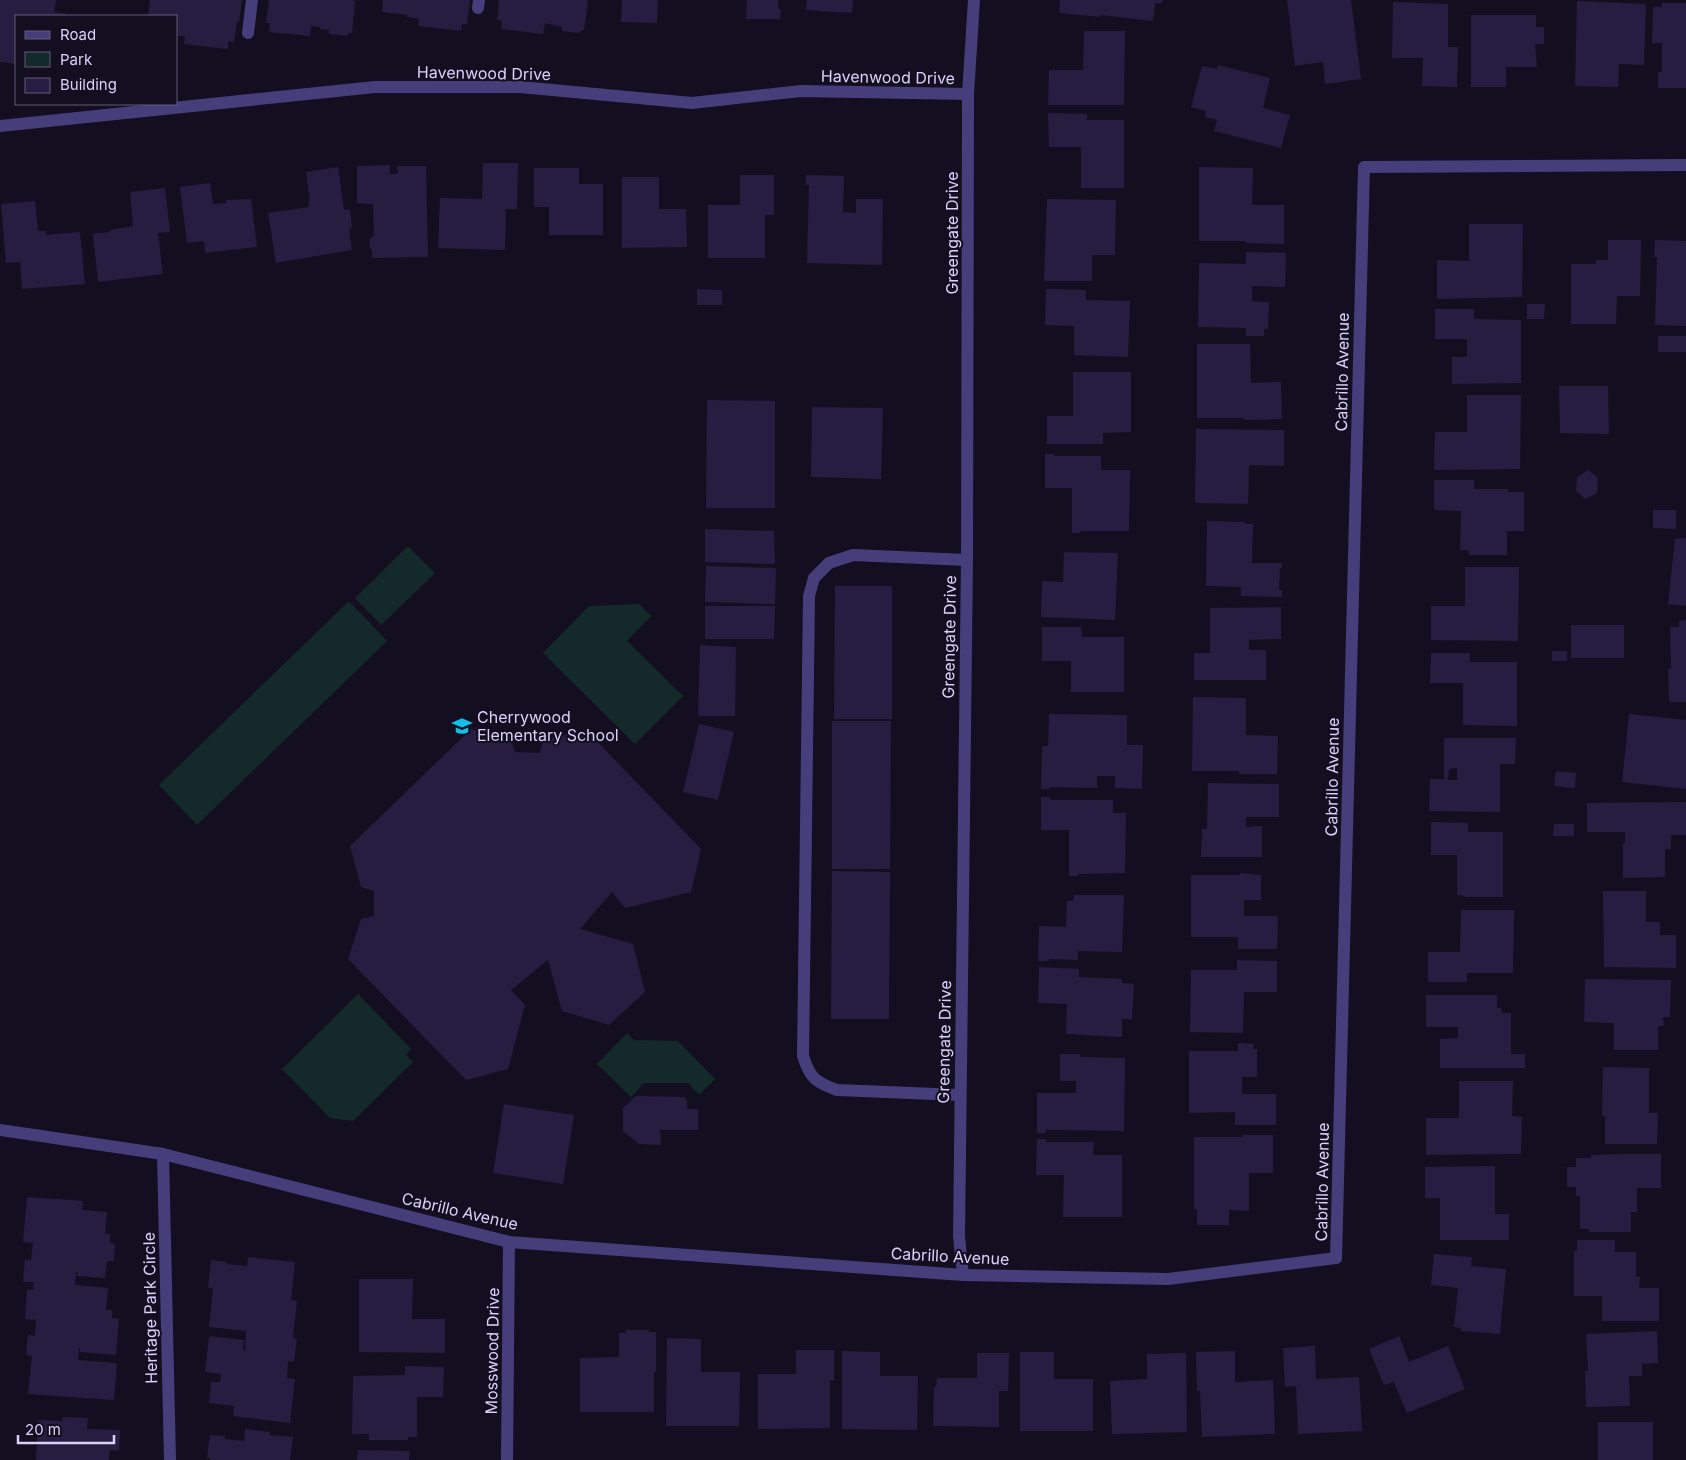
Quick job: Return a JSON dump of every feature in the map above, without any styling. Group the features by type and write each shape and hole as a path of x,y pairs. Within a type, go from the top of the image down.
{"street":[{"path":"248,33 252,0"},
{"name":"Greengate Drive","path":"963,1275 959,1236 967,560 968,94 974,0"},
{"name":"Havenwood Drive","path":"0,126 375,87 520,87 692,104 802,92 968,94"},
{"name":"Cabrillo Avenue","path":"0,1130 163,1154 509,1242 963,1275 1168,1280 1336,1258 1364,167 1686,165"},
{"path":"960,1095 837,1090 821,1084 808,1072 803,1056 808,634 809,596 814,578 829,563 853,555 967,560"},
{"name":"Heritage Park Circle","path":"163,1154 170,1460"},
{"name":"Mosswood Drive","path":"507,1460 509,1242"}],"green space":[{"path":"408,546 435,573 381,625 355,598"},
{"path":"349,601 387,641 197,825 159,785"},
{"path":"639,604 651,616 627,641 683,696 635,744 543,653 589,606"},
{"path":"358,994 411,1049 406,1055 413,1062 353,1121 330,1118 282,1069"},
{"path":"627,1033 634,1040 678,1041 715,1079 699,1095 688,1083 644,1083 631,1097 597,1064"}],"building":[{"path":"0,0 56,0 54,12 66,15 15,15 15,64 0,62"},
{"path":"150,0 242,0 234,42 228,41 228,49 184,44 185,36 178,36 178,15 148,15"},
{"path":"269,0 355,1 352,33 348,33 348,36 329,34 329,30 311,26 310,36 269,32 270,23 266,23"},
{"path":"383,0 470,0 467,24 462,24 461,31 418,26 419,19 407,17 407,15 382,12"},
{"path":"499,0 588,0 584,30 581,30 580,33 562,31 562,27 545,23 543,34 501,29 502,21 497,20"},
{"path":"622,0 658,0 657,23 621,22"},
{"path":"747,0 778,0 778,9 781,9 780,19 746,19"},
{"path":"807,0 853,0 852,13 806,10"},
{"path":"1060,0 1163,0 1162,3 1155,3 1153,21 1059,13"},
{"path":"1287,0 1351,0 1361,79 1325,84 1323,62 1295,66"},
{"path":"1577,1 1646,4 1644,65 1619,64 1618,87 1575,86"},
{"path":"1393,2 1448,4 1448,47 1458,47 1457,87 1422,86 1423,58 1392,58"},
{"path":"1662,3 1686,3 1686,88 1658,88 1658,72 1662,72 1662,43 1652,43 1653,7 1662,7"},
{"path":"1471,15 1536,15 1536,27 1544,27 1544,44 1535,44 1537,67 1506,67 1506,87 1471,87"},
{"path":"1084,31 1125,31 1124,105 1048,105 1049,70 1083,70"},
{"path":"1218,65 1270,78 1263,108 1290,115 1281,148 1214,131 1217,120 1205,117 1206,111 1191,107 1202,66 1217,69"},
{"path":"1048,113 1087,114 1087,120 1124,120 1124,188 1081,188 1081,147 1049,147"},
{"path":"483,163 518,163 517,209 506,209 505,250 438,248 440,198 482,199"},
{"path":"390,165 390,174 398,174 397,166 426,166 428,257 372,258 372,250 369,247 370,239 374,235 373,204 357,203 357,166"},
{"path":"338,167 344,210 350,209 352,228 349,229 352,250 276,263 268,213 309,207 308,201 310,201 306,172"},
{"path":"1199,167 1253,168 1252,205 1284,205 1284,244 1246,243 1246,241 1199,241"},
{"path":"534,168 579,168 579,184 603,184 603,235 549,235 549,207 534,207"},
{"path":"740,175 774,175 774,215 765,215 765,258 708,258 708,205 740,205"},
{"path":"806,175 844,176 843,212 856,213 856,199 883,199 882,265 807,263 809,185 806,185"},
{"path":"622,177 659,177 659,209 686,209 687,247 622,248"},
{"path":"210,183 213,204 226,203 226,200 251,199 257,247 205,253 204,241 187,243 180,187"},
{"path":"165,188 170,232 158,233 163,274 98,282 93,234 133,226 130,192"},
{"path":"1047,199 1116,200 1115,255 1092,255 1092,281 1044,281"},
{"path":"35,201 38,231 46,231 46,235 80,232 85,284 22,289 20,262 6,263 1,204"},
{"path":"1469,224 1523,224 1522,297 1437,299 1437,260 1469,261"},
{"path":"1608,240 1641,240 1640,296 1617,296 1616,324 1571,324 1571,264 1596,264 1596,260 1608,260"},
{"path":"1655,240 1686,241 1686,326 1655,325 1657,257 1654,257"},
{"path":"1246,252 1286,253 1285,287 1252,286 1252,301 1269,302 1268,329 1264,329 1264,336 1246,336 1246,328 1198,327 1199,263 1246,264"},
{"path":"697,289 722,290 722,305 697,305"},
{"path":"1046,289 1086,290 1086,300 1130,301 1128,357 1074,355 1074,326 1045,325"},
{"path":"1527,304 1545,304 1544,319 1527,319"},
{"path":"1435,309 1474,309 1474,319 1521,320 1521,383 1452,384 1452,357 1467,357 1467,339 1435,339"},
{"path":"1658,336 1686,336 1686,352 1658,352"},
{"path":"1197,344 1250,344 1251,383 1281,382 1282,419 1197,418"},
{"path":"1073,372 1131,372 1131,432 1103,433 1103,444 1047,444 1047,416 1073,416"},
{"path":"1559,386 1608,386 1609,434 1560,433"},
{"path":"1467,395 1521,395 1520,469 1434,470 1435,432 1467,432"},
{"path":"707,400 775,401 775,508 706,508"},
{"path":"812,407 883,408 881,479 811,477"},
{"path":"1196,429 1284,430 1284,466 1249,465 1248,504 1195,503"},
{"path":"1045,454 1054,454 1054,456 1101,456 1101,470 1130,470 1129,531 1081,531 1080,533 1072,533 1072,488 1045,488"},
{"path":"1588,470 1598,478 1597,493 1585,499 1576,491 1577,477"},
{"path":"1434,480 1474,480 1474,489 1508,489 1508,492 1524,492 1524,531 1507,531 1507,555 1469,555 1468,550 1460,550 1461,511 1434,510"},
{"path":"1653,510 1676,510 1676,529 1653,528"},
{"path":"1207,521 1253,524 1252,563 1282,563 1279,590 1282,590 1282,597 1241,596 1241,587 1206,586"},
{"path":"705,529 774,531 775,564 705,562"},
{"path":"1686,538 1686,606 1668,604 1675,539"},
{"path":"1064,552 1118,553 1115,620 1041,617 1042,581 1063,582"},
{"path":"706,566 776,568 775,604 705,602"},
{"path":"1465,567 1519,567 1518,641 1431,640 1431,606 1465,606"},
{"path":"835,586 892,586 892,719 834,719"},
{"path":"705,606 775,606 774,639 705,639"},
{"path":"1281,607 1281,639 1249,640 1249,650 1266,650 1266,680 1194,680 1194,653 1210,653 1210,608"},
{"path":"1686,620 1686,702 1669,702 1668,669 1671,669 1670,627 1679,627 1679,621"},
{"path":"1571,625 1624,625 1624,658 1571,658"},
{"path":"1042,627 1081,627 1082,637 1124,637 1124,692 1071,692 1071,661 1042,661"},
{"path":"700,645 736,647 735,716 698,716"},
{"path":"1552,651 1567,651 1567,661 1552,661"},
{"path":"1431,653 1470,653 1470,662 1517,662 1517,726 1463,725 1463,683 1430,683"},
{"path":"1193,697 1246,698 1246,735 1278,736 1277,774 1239,774 1239,771 1192,771"},
{"path":"1049,714 1127,715 1127,745 1143,745 1142,789 1115,788 1115,776 1097,776 1097,788 1050,787 1049,789 1041,789 1042,746 1048,746"},
{"path":"1629,714 1686,720 1686,789 1622,782"},
{"path":"832,721 891,721 890,869 832,869"},
{"path":"699,724 734,732 718,800 683,792"},
{"path":"471,729 511,740 515,752 540,753 543,740 586,730 701,849 691,892 625,908 612,892 580,929 633,944 645,992 609,1025 562,1011 548,960 511,990 525,1005 508,1069 466,1080 348,959 361,919 374,916 374,891 361,887 350,846"},
{"path":"1444,738 1516,738 1515,764 1500,764 1500,812 1429,811 1430,779 1444,779","holes":["1457,768 1457,780 1448,780 1449,769"]},
{"path":"1556,771 1576,773 1575,788 1554,786"},
{"path":"1208,783 1279,784 1279,817 1246,817 1246,827 1262,826 1262,857 1201,857 1202,829 1207,829"},
{"path":"1041,797 1050,797 1050,800 1113,800 1113,813 1126,813 1125,873 1078,874 1078,876 1069,876 1069,830 1041,830"},
{"path":"1686,802 1686,835 1671,835 1671,849 1665,849 1665,877 1623,878 1625,832 1587,832 1587,803"},
{"path":"1431,822 1468,823 1468,832 1503,832 1503,897 1465,897 1457,895 1457,855 1431,855"},
{"path":"1554,824 1574,824 1574,836 1553,836"},
{"path":"832,871 890,872 889,1019 831,1019"},
{"path":"1240,873 1261,875 1261,900 1244,900 1244,916 1278,916 1277,949 1238,949 1238,937 1191,937 1191,875 1240,875"},
{"path":"1603,891 1646,891 1646,922 1660,922 1660,935 1676,935 1676,968 1604,967"},
{"path":"1074,895 1124,895 1122,952 1078,951 1078,960 1049,959 1048,961 1038,961 1039,926 1066,927 1067,901 1073,901"},
{"path":"1461,910 1514,910 1513,973 1467,973 1467,982 1428,982 1428,952 1460,952"},
{"path":"1237,960 1277,961 1277,992 1244,992 1243,1033 1190,1032 1191,970 1237,970"},
{"path":"1039,967 1079,969 1079,977 1122,979 1122,983 1134,984 1132,1019 1122,1019 1122,1037 1066,1034 1067,1004 1038,1003"},
{"path":"1585,979 1671,980 1670,1017 1663,1017 1664,1026 1658,1026 1658,1050 1614,1050 1614,1023 1584,1022"},
{"path":"1426,995 1497,995 1497,1008 1501,1008 1502,1013 1511,1013 1511,1054 1525,1054 1525,1068 1440,1068 1440,1039 1458,1038 1458,1027 1426,1027"},
{"path":"1238,1043 1254,1044 1253,1049 1257,1049 1257,1077 1242,1077 1242,1094 1276,1094 1276,1125 1235,1125 1235,1112 1189,1113 1189,1051 1238,1051"},
{"path":"1060,1054 1080,1054 1080,1057 1125,1058 1124,1131 1046,1130 1045,1133 1037,1133 1037,1093 1076,1093 1076,1081 1060,1081"},
{"path":"1603,1067 1649,1068 1649,1113 1658,1113 1657,1144 1605,1144 1605,1116 1602,1116"},
{"path":"1459,1081 1513,1081 1512,1116 1522,1117 1521,1154 1426,1155 1426,1118 1459,1118"},
{"path":"636,1096 684,1097 687,1101 687,1109 698,1109 698,1130 660,1130 661,1145 639,1144 623,1131 623,1108"},
{"path":"504,1104 574,1115 563,1184 493,1173"},
{"path":"1243,1135 1273,1135 1273,1173 1249,1173 1249,1211 1229,1210 1229,1225 1197,1225 1197,1209 1194,1209 1194,1137 1243,1137"},
{"path":"1037,1139 1046,1139 1046,1142 1094,1142 1093,1155 1122,1155 1122,1217 1063,1217 1064,1175 1036,1175"},
{"path":"1661,1154 1661,1188 1637,1188 1637,1212 1631,1212 1631,1232 1589,1232 1589,1229 1580,1229 1580,1196 1576,1196 1576,1187 1567,1187 1567,1167 1576,1167 1576,1158 1591,1158 1591,1155"},
{"path":"1495,1166 1495,1214 1509,1214 1509,1240 1440,1240 1440,1198 1425,1198 1425,1167"},
{"path":"27,1197 83,1201 82,1210 107,1212 105,1234 110,1234 110,1243 115,1244 114,1261 107,1261 105,1278 77,1276 78,1272 76,1272 75,1285 108,1288 106,1310 112,1310 112,1318 119,1319 116,1355 80,1352 79,1348 78,1360 117,1363 114,1400 28,1394 32,1356 26,1355 28,1335 35,1336 36,1320 25,1319 27,1289 33,1290 34,1282 23,1282 25,1260 31,1260 33,1243 23,1242"},
{"path":"1577,1240 1615,1240 1615,1252 1636,1252 1636,1277 1640,1277 1639,1288 1659,1288 1659,1321 1602,1321 1602,1296 1574,1296 1574,1251 1577,1251"},
{"path":"1434,1254 1472,1257 1471,1266 1506,1269 1500,1334 1461,1331 1461,1328 1454,1327 1458,1288 1431,1285"},
{"path":"248,1257 295,1262 291,1300 297,1301 293,1338 297,1339 294,1362 288,1361 287,1378 295,1379 290,1423 233,1416 234,1406 209,1403 211,1382 220,1382 221,1374 205,1372 209,1336 244,1340 243,1350 245,1351 246,1331 209,1327 213,1288 208,1288 211,1260 247,1266"},
{"path":"359,1279 413,1279 412,1319 445,1319 445,1353 359,1352"},
{"path":"626,1330 649,1330 649,1332 656,1332 654,1412 580,1412 580,1358 619,1357 619,1333 626,1333"},
{"path":"1657,1331 1658,1363 1642,1364 1642,1376 1629,1376 1630,1406 1586,1407 1585,1371 1588,1371 1586,1334"},
{"path":"1399,1336 1409,1362 1448,1346 1465,1389 1407,1413 1394,1382 1384,1385 1369,1349"},
{"path":"667,1338 701,1339 701,1372 740,1372 739,1426 666,1426"},
{"path":"1315,1346 1316,1379 1359,1377 1362,1431 1298,1434 1296,1386 1285,1387 1283,1348"},
{"path":"796,1350 834,1350 834,1381 830,1380 830,1428 758,1429 758,1374 796,1374"},
{"path":"842,1351 880,1352 880,1376 918,1376 917,1430 842,1429"},
{"path":"1235,1351 1235,1382 1273,1380 1275,1434 1202,1437 1200,1391 1197,1391 1196,1352"},
{"path":"1020,1352 1054,1352 1054,1379 1093,1379 1093,1431 1020,1431"},
{"path":"977,1353 1009,1353 1008,1391 999,1391 999,1427 933,1426 934,1387 936,1387 937,1378 977,1378"},
{"path":"1186,1353 1187,1432 1112,1434 1110,1381 1147,1379 1147,1354"},
{"path":"405,1366 444,1367 443,1397 417,1397 417,1437 408,1437 408,1440 369,1440 369,1434 352,1434 353,1376 405,1375"},
{"path":"63,1417 88,1418 87,1429 120,1430 119,1451 110,1450 109,1460 36,1460 38,1420 63,1421"},
{"path":"1598,1422 1653,1422 1653,1460 1598,1460"},
{"path":"245,1429 270,1432 270,1435 293,1437 290,1460 210,1460 210,1458 207,1458 210,1435 225,1436 225,1439 244,1441"},
{"path":"358,1450 410,1451 409,1460 357,1460"}],"place":[{"name":"Cherrywood Elementary School","path":"462,726"}]}
